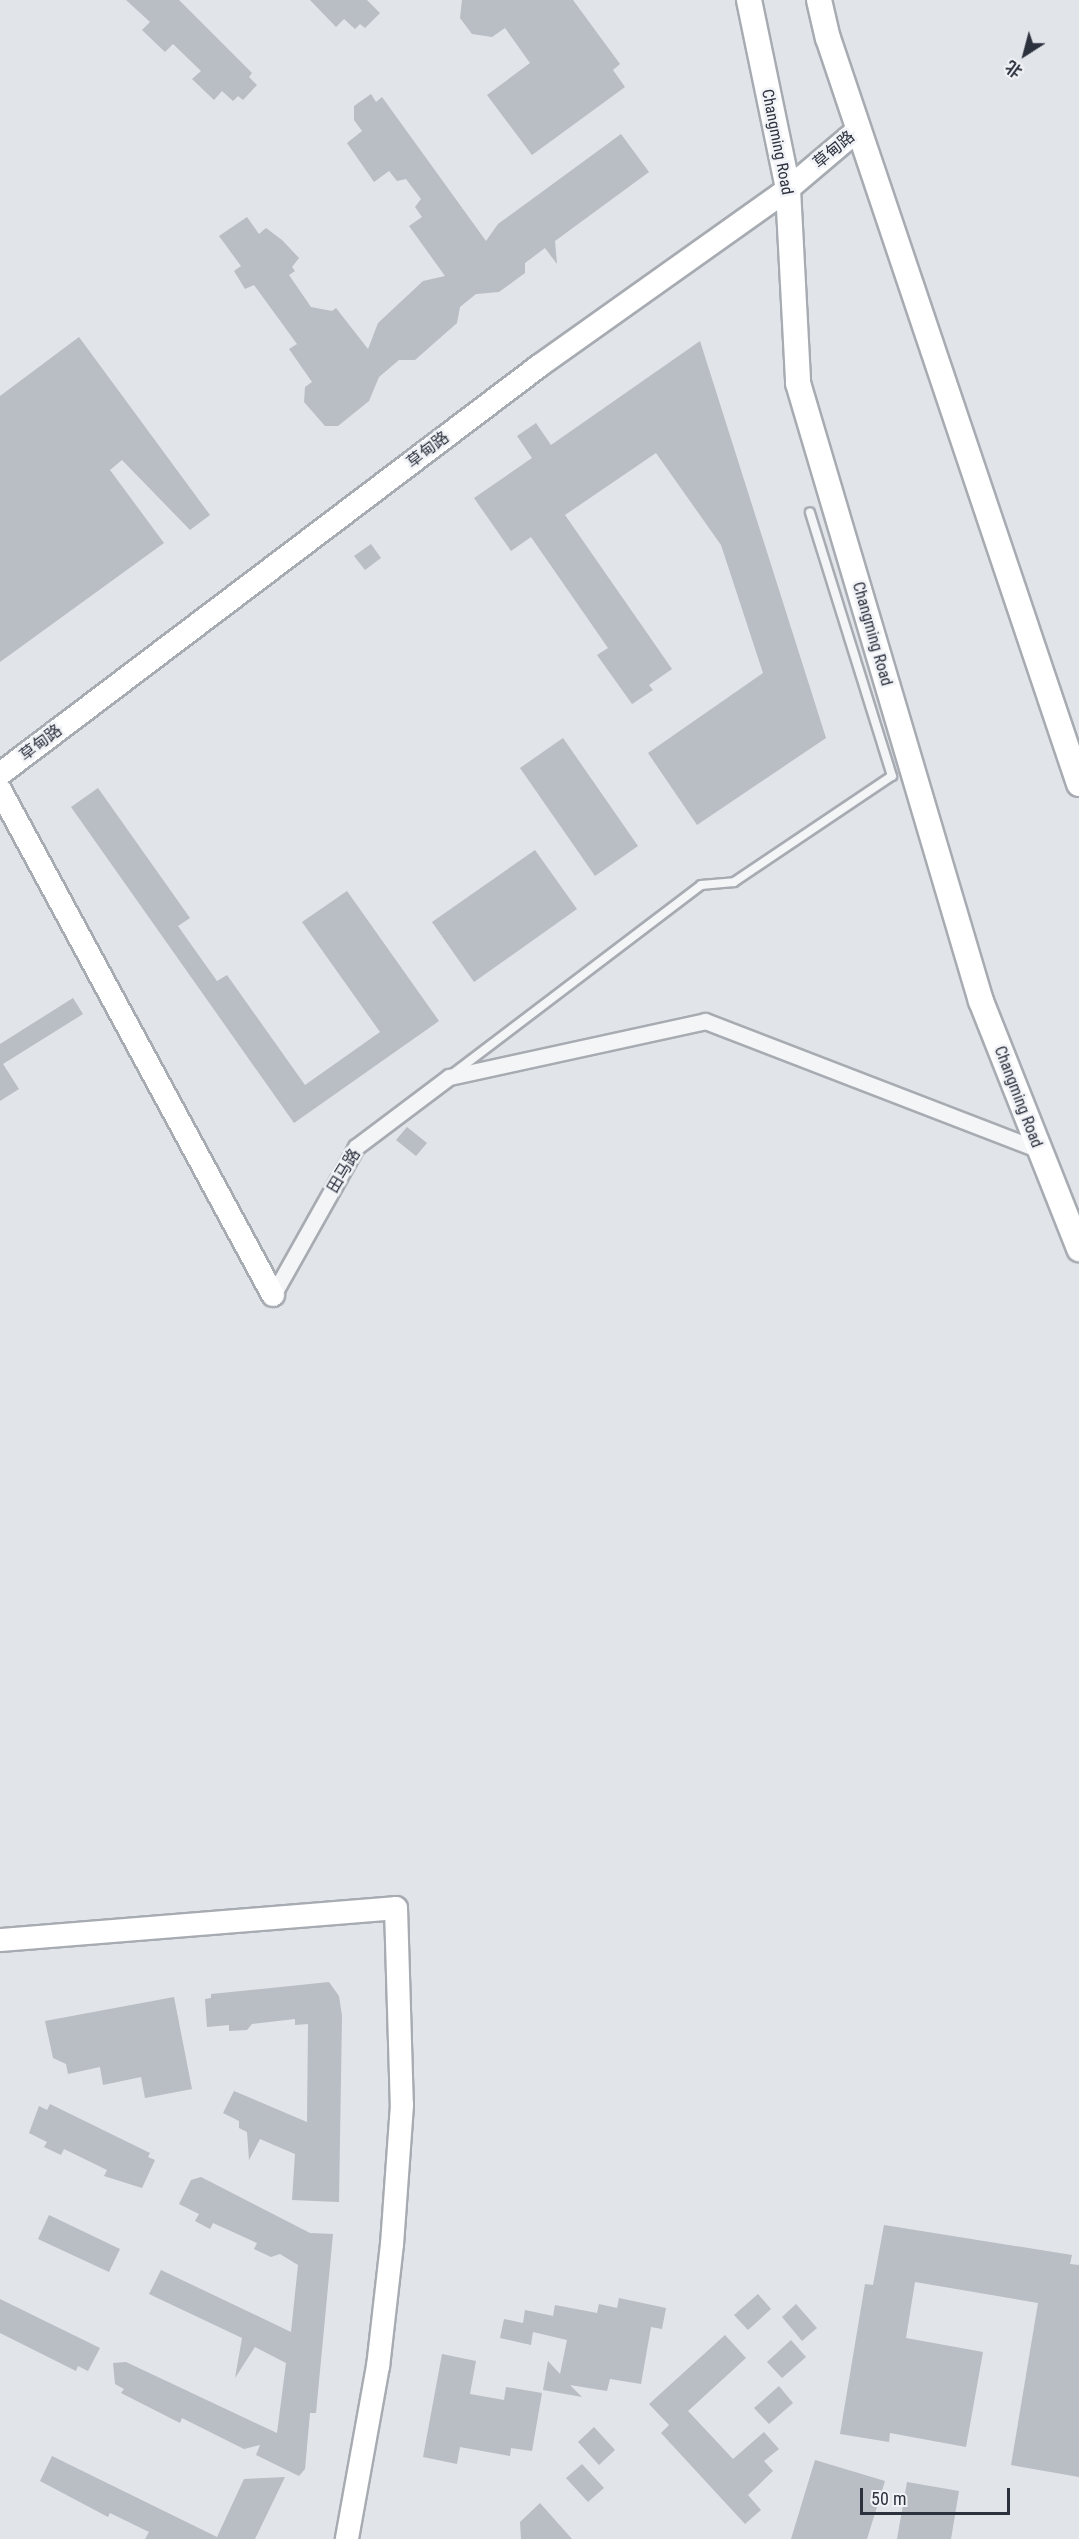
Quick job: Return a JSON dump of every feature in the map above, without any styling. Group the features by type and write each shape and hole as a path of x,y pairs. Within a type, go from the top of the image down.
{"main road":[{"name":"Changming Road","path":"749,0 788,189 798,383 981,1001 1079,1249"},
{"path":"819,0 859,129 1079,784"}],"street":[{"name":"草甸路","path":"0,774 539,366 788,189 859,129"},
{"path":"0,790 273,1295"},
{"path":"449,1077 705,1021 1039,1150"},
{"name":"田马路","path":"273,1295 356,1147 449,1077"},
{"path":"0,1940 396,1908 402,2105 392,2244 378,2366 347,2539"}],"lane":[{"path":"449,1077 701,885 734,882 892,776 810,512"}],"building":[{"path":"126,0 179,0 252,73 249,77 257,85 243,100 238,96 233,101 222,91 214,100 192,79 201,71 173,44 165,52 142,30 150,22"},
{"path":"310,0 367,0 380,13 365,28 360,24 355,29 344,19 336,27"},
{"path":"462,0 573,0 620,64 613,70 625,87 532,155 487,95 530,63 505,28 492,37 472,34 460,18"},
{"path":"371,94 376,102 382,97 486,241 498,224 621,134 649,172 555,241 557,264 545,248 525,263 525,273 499,292 476,294 460,307 457,323 415,360 399,360 379,377 369,401 338,426 325,426 304,402 305,387 312,382 289,349 297,344 254,285 245,289 234,271 241,266 219,236 247,217 259,234 266,228 282,240 299,258 292,267 295,271 289,275 311,307 332,311 336,308 368,349 378,323 423,281 445,276 409,226 422,217 415,207 421,199 406,179 397,181 389,171 374,182 347,143 362,131 354,120 354,106"},
{"path":"79,337 210,515 190,530 122,460 110,470 164,543 0,662 0,396"},
{"path":"700,341 826,738 697,825 648,753 763,673 721,545 656,453 565,515 672,669 649,685 653,690 632,704 597,655 608,648 531,537 511,551 474,498 532,458 517,436 536,423 551,445"},
{"path":"371,544 381,558 365,570 354,556"},
{"path":"563,738 638,846 595,876 520,768"},
{"path":"98,788 190,918 178,926 217,981 227,975 305,1085 380,1032 302,922 347,891 439,1021 294,1123 71,807"},
{"path":"535,850 577,909 474,982 432,922"},
{"path":"73,998 83,1014 3,1064 19,1089 0,1101 0,1044"},
{"path":"407,1127 427,1143 416,1156 396,1140"},
{"path":"329,1982 339,1996 342,2016 339,2202 292,2200 295,2154 260,2139 249,2160 247,2132 239,2128 239,2121 223,2113 234,2091 307,2122 308,2024 295,2025 295,2019 252,2024 247,2030 229,2031 229,2025 207,2027 205,1999 211,1998 211,1994"},
{"path":"174,1997 192,2089 145,2098 141,2077 103,2085 100,2067 68,2074 66,2064 53,2058 45,2021"},
{"path":"50,2104 150,2153 148,2157 155,2160 142,2188 104,2176 107,2170 64,2149 61,2155 44,2147 47,2142 29,2133 39,2106 47,2110"},
{"path":"201,2177 310,2233 333,2234 316,2413 310,2413 305,2469 299,2476 256,2455 260,2445 244,2449 182,2418 180,2423 121,2393 124,2389 115,2384 113,2363 126,2362 277,2433 286,2363 255,2347 235,2378 242,2338 149,2294 161,2270 291,2332 298,2265 280,2254 271,2257 254,2249 257,2243 213,2223 210,2229 195,2221 199,2214 179,2204 191,2180"},
{"path":"49,2215 120,2249 109,2272 38,2239"},
{"path":"884,2225 1072,2255 1070,2264 1079,2265 1079,2477 1011,2465 1038,2303 915,2282 906,2338 983,2352 966,2447 890,2433 889,2442 840,2434 865,2284 873,2285"},
{"path":"758,2294 771,2309 748,2330 734,2315"},
{"path":"619,2298 666,2308 662,2329 651,2327 641,2384 610,2379 607,2391 570,2385 582,2397 543,2390 548,2361 560,2374 567,2340 533,2332 531,2345 500,2338 504,2319 523,2323 525,2310 553,2316 555,2305 597,2313 599,2304 617,2308"},
{"path":"0,2299 100,2348 88,2371 78,2366 76,2371 0,2333"},
{"path":"796,2304 817,2328 802,2341 782,2317"},
{"path":"725,2335 746,2358 688,2411 733,2459 764,2432 779,2449 764,2461 773,2471 748,2495 761,2510 745,2524 661,2433 669,2425 649,2404"},
{"path":"791,2340 806,2357 782,2378 767,2362"},
{"path":"442,2354 476,2361 470,2394 504,2400 506,2387 542,2393 532,2451 511,2448 510,2456 460,2447 457,2464 423,2457"},
{"path":"779,2386 793,2403 769,2424 754,2408"},
{"path":"594,2427 615,2450 599,2465 578,2442"},
{"path":"52,2456 217,2537 244,2479 285,2477 255,2539 145,2539 149,2532 110,2513 108,2517 40,2481"},
{"path":"815,2460 885,2481 867,2539 791,2539"},
{"path":"582,2464 604,2488 588,2502 566,2478"},
{"path":"907,2482 959,2491 951,2539 897,2539"},
{"path":"540,2503 572,2539 521,2539 520,2522"}]}
